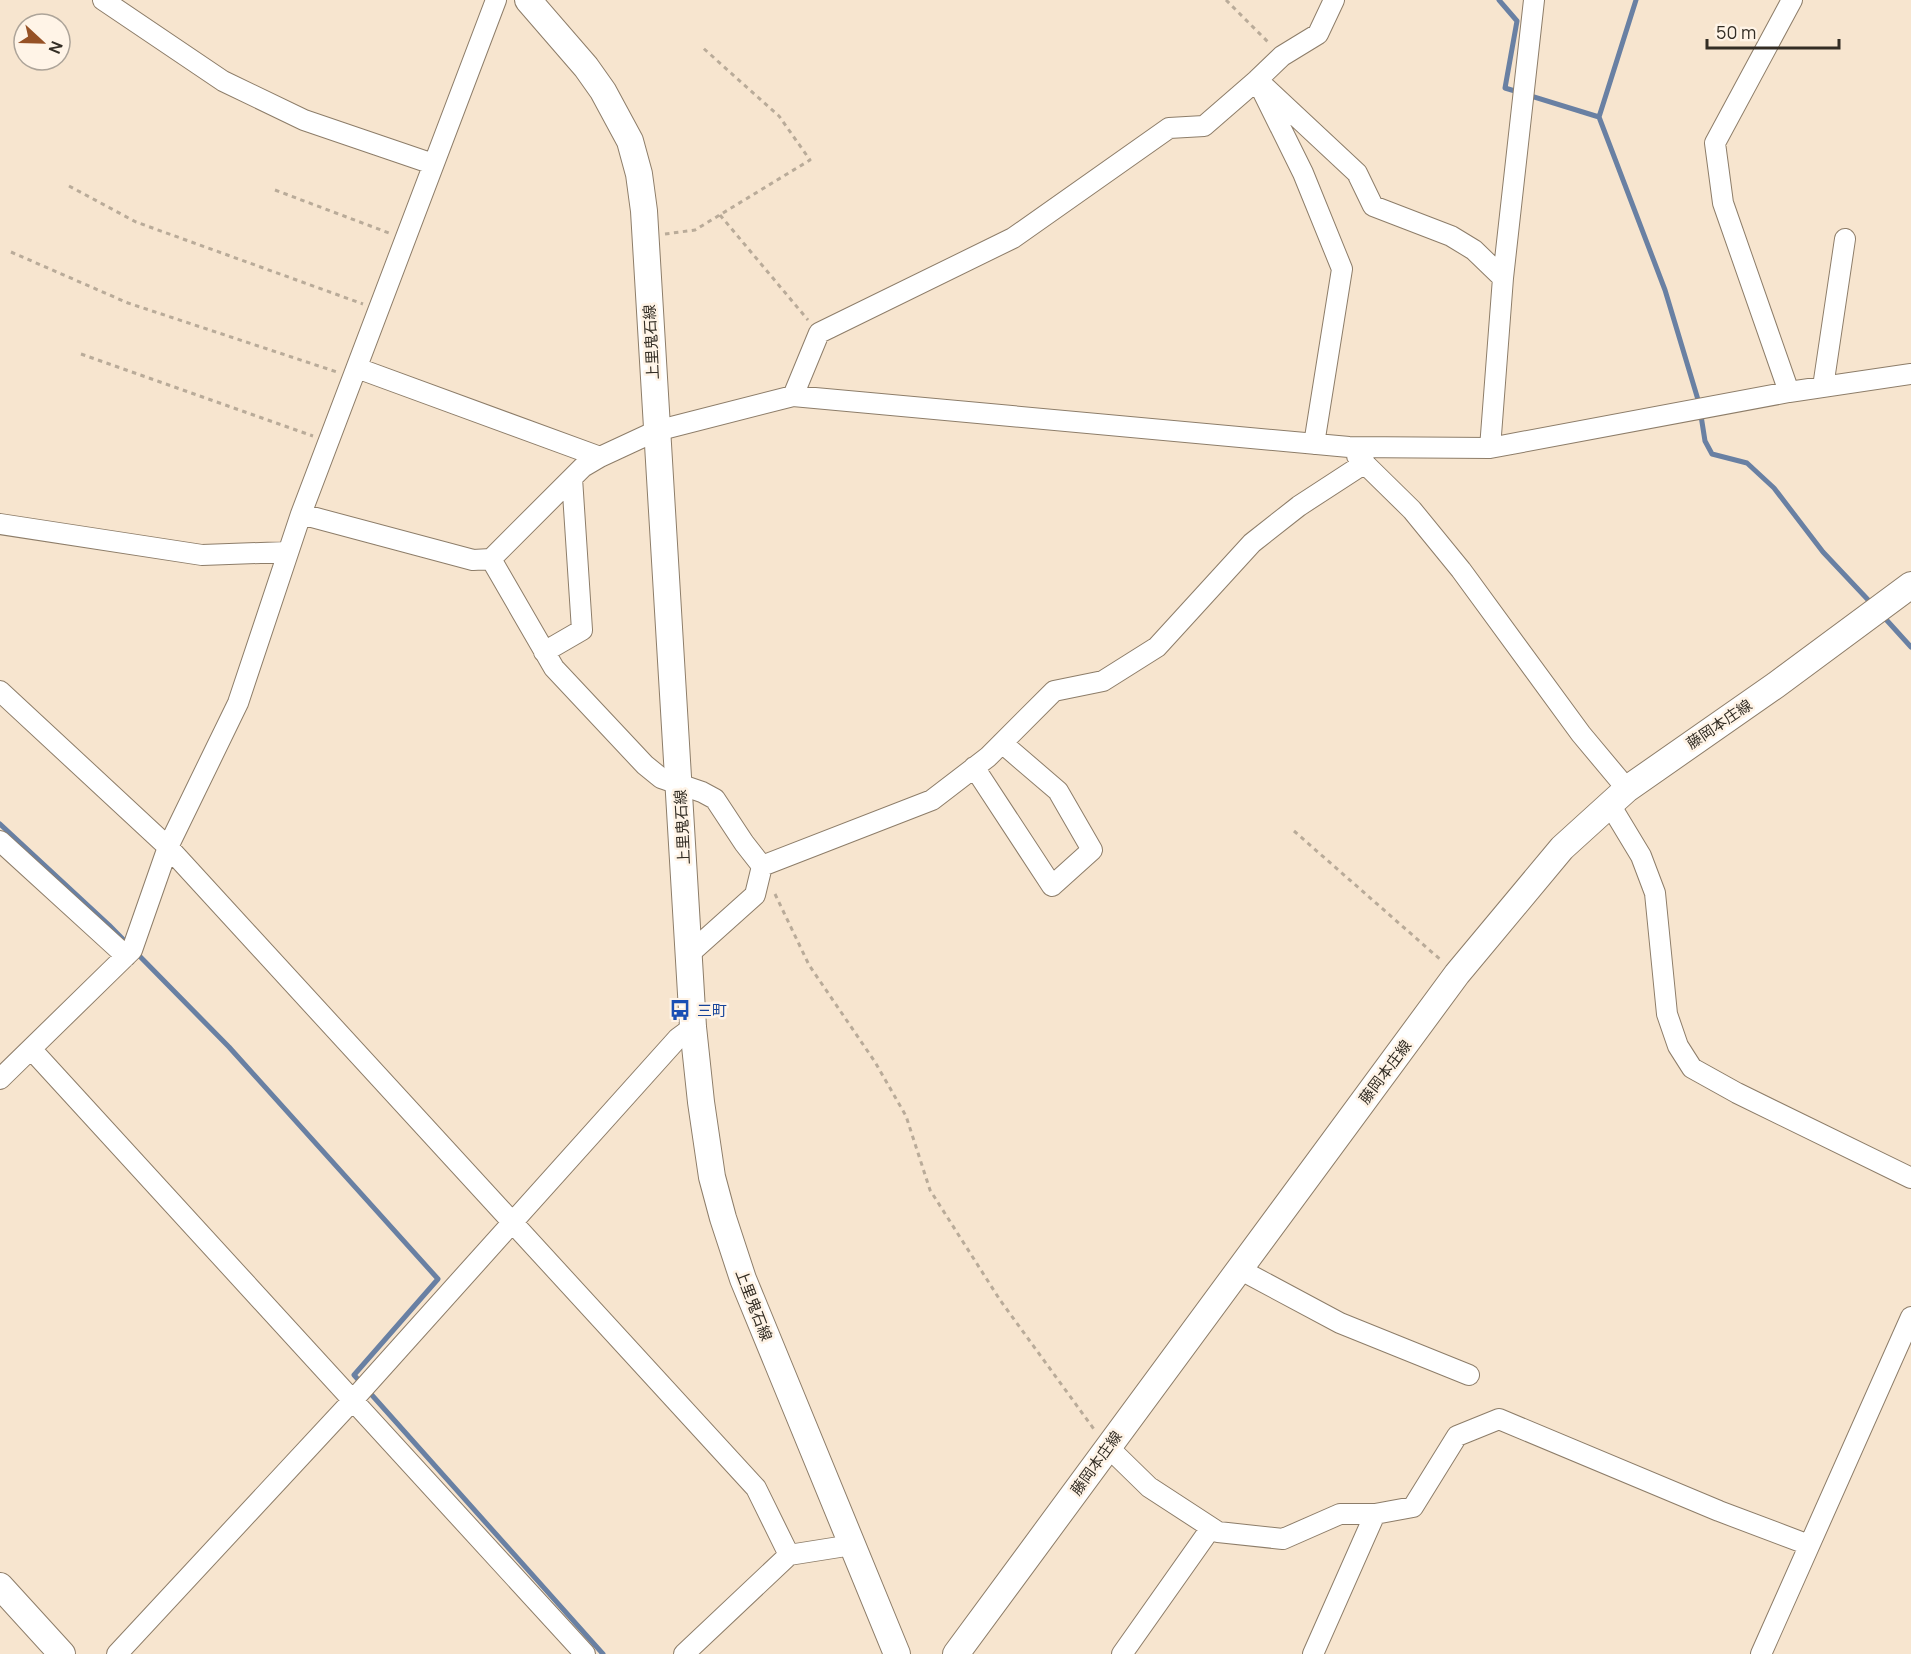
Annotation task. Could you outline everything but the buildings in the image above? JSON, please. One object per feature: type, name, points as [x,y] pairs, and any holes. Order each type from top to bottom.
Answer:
[{"type":"main road","name":"上里鬼石線","points":[[528,0],[586,67],[617,113],[630,141],[639,174],[646,236],[693,1027],[712,1177],[743,1279],[897,1654]]},
{"type":"main road","name":"藤岡本庄線","points":[[956,1654],[1457,974],[1562,848],[1618,796],[1776,685],[1911,585]]},
{"type":"main road","points":[[0,1586],[62,1654]]},
{"type":"street","points":[[103,0],[223,81],[304,120],[433,164]]},
{"type":"street","points":[[0,1079],[132,950],[168,847],[238,702],[301,514],[496,0]]},
{"type":"street","points":[[794,396],[819,333],[1012,238],[1169,129],[1204,126],[1282,56],[1318,34],[1334,0]]},
{"type":"street","points":[[1790,392],[1723,203],[1715,143],[1792,0]]},
{"type":"street","points":[[1490,448],[1503,278],[1529,4]]},
{"type":"street","points":[[1257,80],[1358,173],[1373,206],[1451,236],[1474,250],[1503,278]]},
{"type":"street","points":[[1257,80],[1303,173],[1342,269],[1314,444]]},
{"type":"street","points":[[1823,387],[1845,239]]},
{"type":"street","points":[[355,373],[600,457]]},
{"type":"street","points":[[301,514],[474,560],[491,559],[583,467],[600,457],[656,431],[794,396],[1349,447],[1490,448],[1790,392],[1911,374]]},
{"type":"street","points":[[1349,447],[1412,510],[1461,570],[1581,734],[1618,796],[1655,893],[1667,1014],[1678,1046],[1692,1068],[1737,1093],[1911,1178]]},
{"type":"street","points":[[762,866],[932,800],[1002,743],[1054,691],[1103,681],[1157,647],[1252,543],[1299,506],[1365,464]]},
{"type":"street","points":[[544,652],[582,630],[572,478]]},
{"type":"street","points":[[0,524],[202,555],[288,552]]},
{"type":"street","points":[[491,559],[554,668],[645,765],[661,778],[702,792],[715,799],[762,866]]},
{"type":"street","points":[[0,691],[168,847],[756,1488],[789,1555]]},
{"type":"street","points":[[974,767],[1052,886],[1092,850],[1058,791],[1002,743]]},
{"type":"street","points":[[0,841],[126,956]]},
{"type":"street","points":[[688,956],[755,895],[762,866]]},
{"type":"street","points":[[117,1654],[353,1400],[678,1038],[693,1027]]},
{"type":"street","points":[[32,1050],[585,1654]]},
{"type":"street","points":[[1239,1269],[1340,1323],[1469,1375]]},
{"type":"street","points":[[1761,1654],[1911,1317]]},
{"type":"street","points":[[1108,1448],[1149,1487],[1218,1532],[1283,1539],[1340,1514],[1375,1514],[1413,1508],[1457,1436],[1499,1419],[1719,1511],[1809,1545]]},
{"type":"street","points":[[1313,1654],[1375,1514]]},
{"type":"street","points":[[1122,1654],[1211,1528]]},
{"type":"street","points":[[684,1654],[789,1555],[852,1545]]},
{"type":"path","points":[[1226,0],[1282,56]]},
{"type":"path","points":[[646,236],[695,230],[810,160],[779,116],[702,47]]},
{"type":"path","points":[[69,186],[136,222],[379,309]]},
{"type":"path","points":[[275,190],[405,239]]},
{"type":"path","points":[[720,215],[819,333]]},
{"type":"path","points":[[10,252],[128,303],[355,373]]},
{"type":"path","points":[[81,354],[329,441]]},
{"type":"path","points":[[1294,831],[1457,974]]},
{"type":"path","points":[[762,866],[809,965],[875,1062],[906,1116],[930,1191],[1000,1300],[1108,1448]]},
{"type":"waterway","points":[[1499,0],[1517,21],[1505,88],[1599,117]]},
{"type":"waterway","points":[[1636,0],[1599,117],[1665,290],[1699,403],[1705,441],[1712,454],[1747,463],[1774,488],[1823,552],[1872,604]]},
{"type":"waterway","points":[[1882,615],[1911,647]]},
{"type":"waterway","points":[[0,824],[109,925],[229,1047],[438,1279],[354,1375],[603,1654]]},
{"type":"place","name":"三町","points":[[680,1010]]}]
